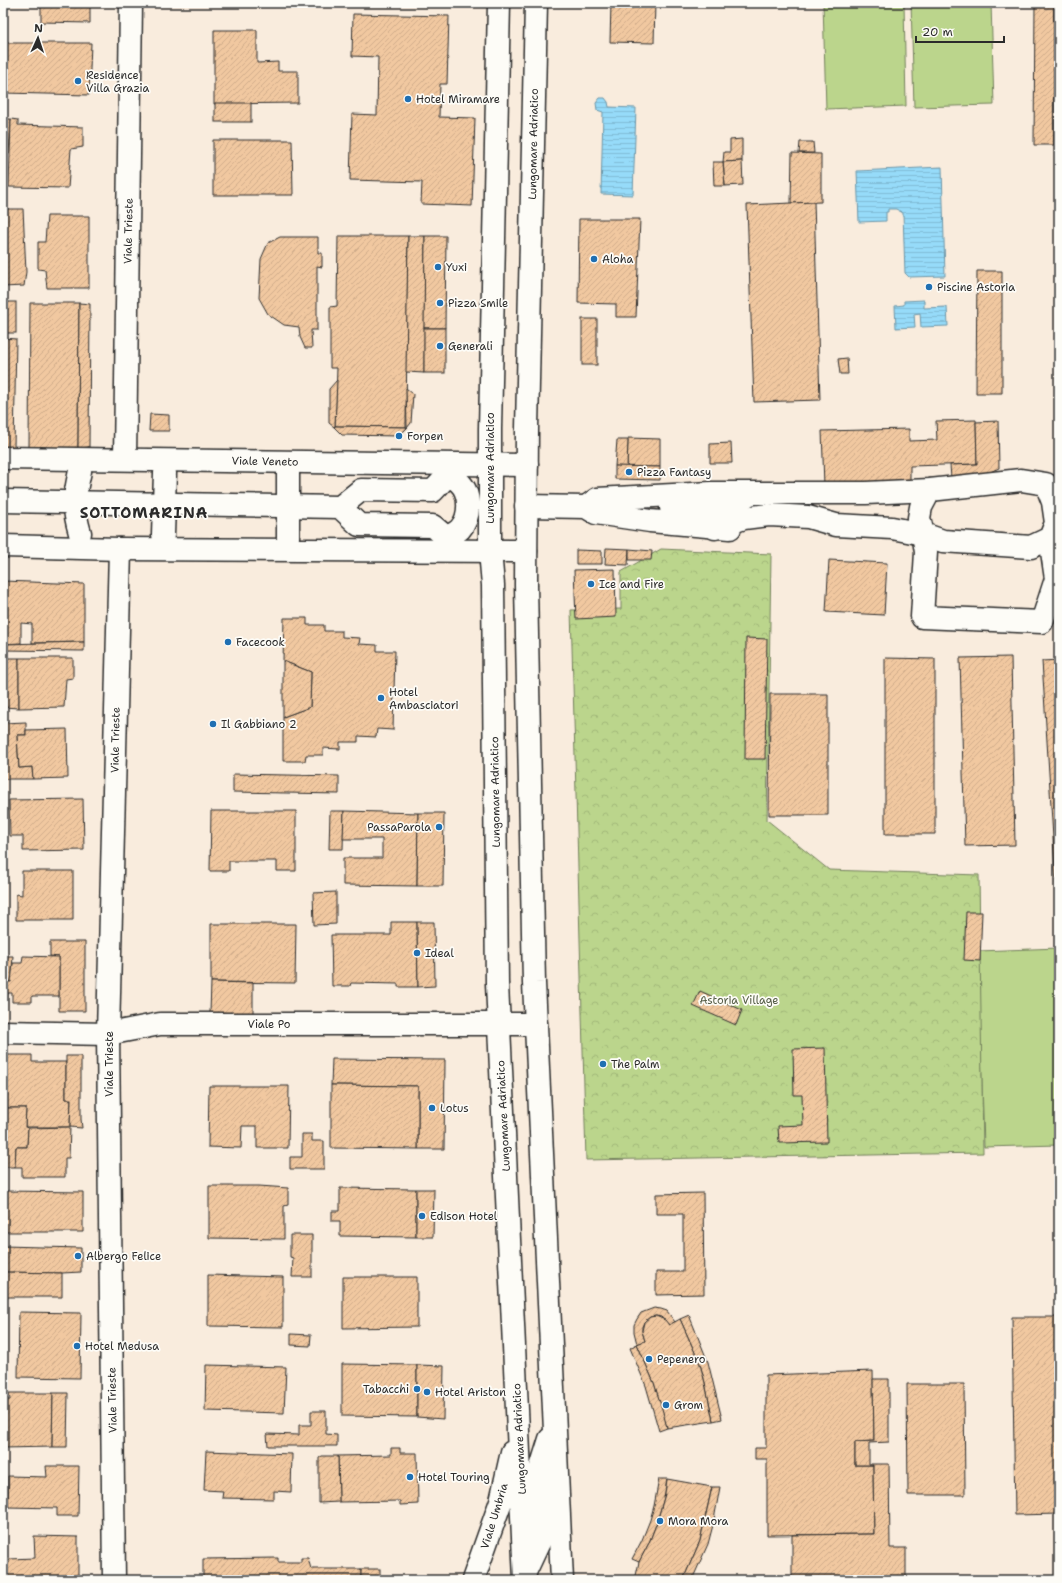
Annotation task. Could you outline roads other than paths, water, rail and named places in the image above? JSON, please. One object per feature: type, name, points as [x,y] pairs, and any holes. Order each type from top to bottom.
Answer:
[{"type":"street","name":"Viale Trieste","points":[[125,459],[131,3]]},
{"type":"street","name":"Lungomare Adriatico","points":[[499,3],[490,464],[490,551],[493,585],[497,984],[524,1578]]},
{"type":"street","name":"Lungomare Adriatico","points":[[536,3],[526,550],[536,1024],[553,1420],[562,1580]]},
{"type":"street","name":"Viale Veneto","points":[[3,458],[527,465]]},
{"type":"street","points":[[80,471],[74,502],[75,514],[80,533]]},
{"type":"street","points":[[163,535],[164,473]]},
{"type":"street","points":[[288,473],[288,537]]},
{"type":"street","points":[[3,501],[340,507],[361,490],[433,491],[448,475],[459,482],[466,493],[468,506],[466,520],[460,529],[447,538],[433,526],[359,525],[340,507]]},
{"type":"street","points":[[586,507],[597,499],[648,497],[668,508],[699,511],[727,508],[751,493],[866,493],[930,490],[1021,480],[1046,484],[1053,502],[1056,523],[1050,538],[1056,579],[1042,622],[922,617],[926,552],[919,518],[920,507],[930,490]]},
{"type":"street","points":[[526,506],[586,507],[596,513],[715,528],[744,518],[769,515],[808,517],[836,525],[892,528],[923,534],[943,541],[1031,547],[1050,538]]},
{"type":"street","points":[[3,546],[120,549],[526,550]]},
{"type":"street","name":"Viale Trieste","points":[[114,1580],[108,1034],[120,549]]},
{"type":"street","name":"Viale Po","points":[[3,1032],[108,1034],[160,1024],[536,1024]]},
{"type":"street","points":[[524,1578],[540,1538],[542,1527],[539,1474],[552,1436],[553,1420]]},
{"type":"street","name":"Viale Umbria","points":[[473,1580],[501,1501],[518,1427]]},
{"type":"water","points":[[600,98],[605,98],[609,107],[636,108],[633,195],[601,194],[603,112],[597,110],[596,103]]},
{"type":"water","points":[[942,167],[945,276],[909,277],[905,273],[903,213],[896,209],[888,209],[888,212],[886,212],[886,221],[859,222],[857,171]]},
{"type":"water","points":[[924,300],[924,308],[947,307],[948,326],[921,327],[920,313],[914,314],[915,327],[896,328],[895,306],[904,305],[904,301]]},
{"type":"place","name":"Residence Villa Grazia","points":[[78,81]]},
{"type":"place","name":"Hotel Miramare","points":[[408,99]]},
{"type":"place","name":"Aloha","points":[[594,259]]},
{"type":"place","name":"Yuxi","points":[[438,267]]},
{"type":"place","name":"Piscine Astoria","points":[[929,287]]},
{"type":"place","name":"Pizza Smile","points":[[440,303]]},
{"type":"place","name":"Generali","points":[[440,346]]},
{"type":"place","name":"Forpen","points":[[399,436]]},
{"type":"place","name":"Pizza Fantasy","points":[[629,472]]},
{"type":"place","name":"Ice and Fire","points":[[591,584]]},
{"type":"place","name":"Facecook","points":[[228,642]]},
{"type":"place","name":"Hotel Ambasciatori","points":[[381,698]]},
{"type":"place","name":"Il Gabbiano 2","points":[[213,724]]},
{"type":"place","name":"PassaParola","points":[[439,827]]},
{"type":"place","name":"Ideal","points":[[417,953]]},
{"type":"place","name":"The Palm","points":[[603,1064]]},
{"type":"place","name":"Lotus","points":[[432,1108]]},
{"type":"place","name":"Edison Hotel","points":[[422,1216]]},
{"type":"place","name":"Albergo Felice","points":[[78,1256]]},
{"type":"place","name":"Hotel Medusa","points":[[77,1346]]},
{"type":"place","name":"Pepenero","points":[[649,1359]]},
{"type":"place","name":"Tabacchi","points":[[417,1389]]},
{"type":"place","name":"Hotel Ariston","points":[[427,1392]]},
{"type":"place","name":"Grom","points":[[666,1405]]},
{"type":"place","name":"Hotel Touring","points":[[410,1477]]},
{"type":"place","name":"Mora Mora","points":[[660,1521]]},
{"type":"district","name":"SOTTOMARINA","points":[[144,513]]},
{"type":"park label","name":"Astoria Village","points":[[739,1000]]}]
